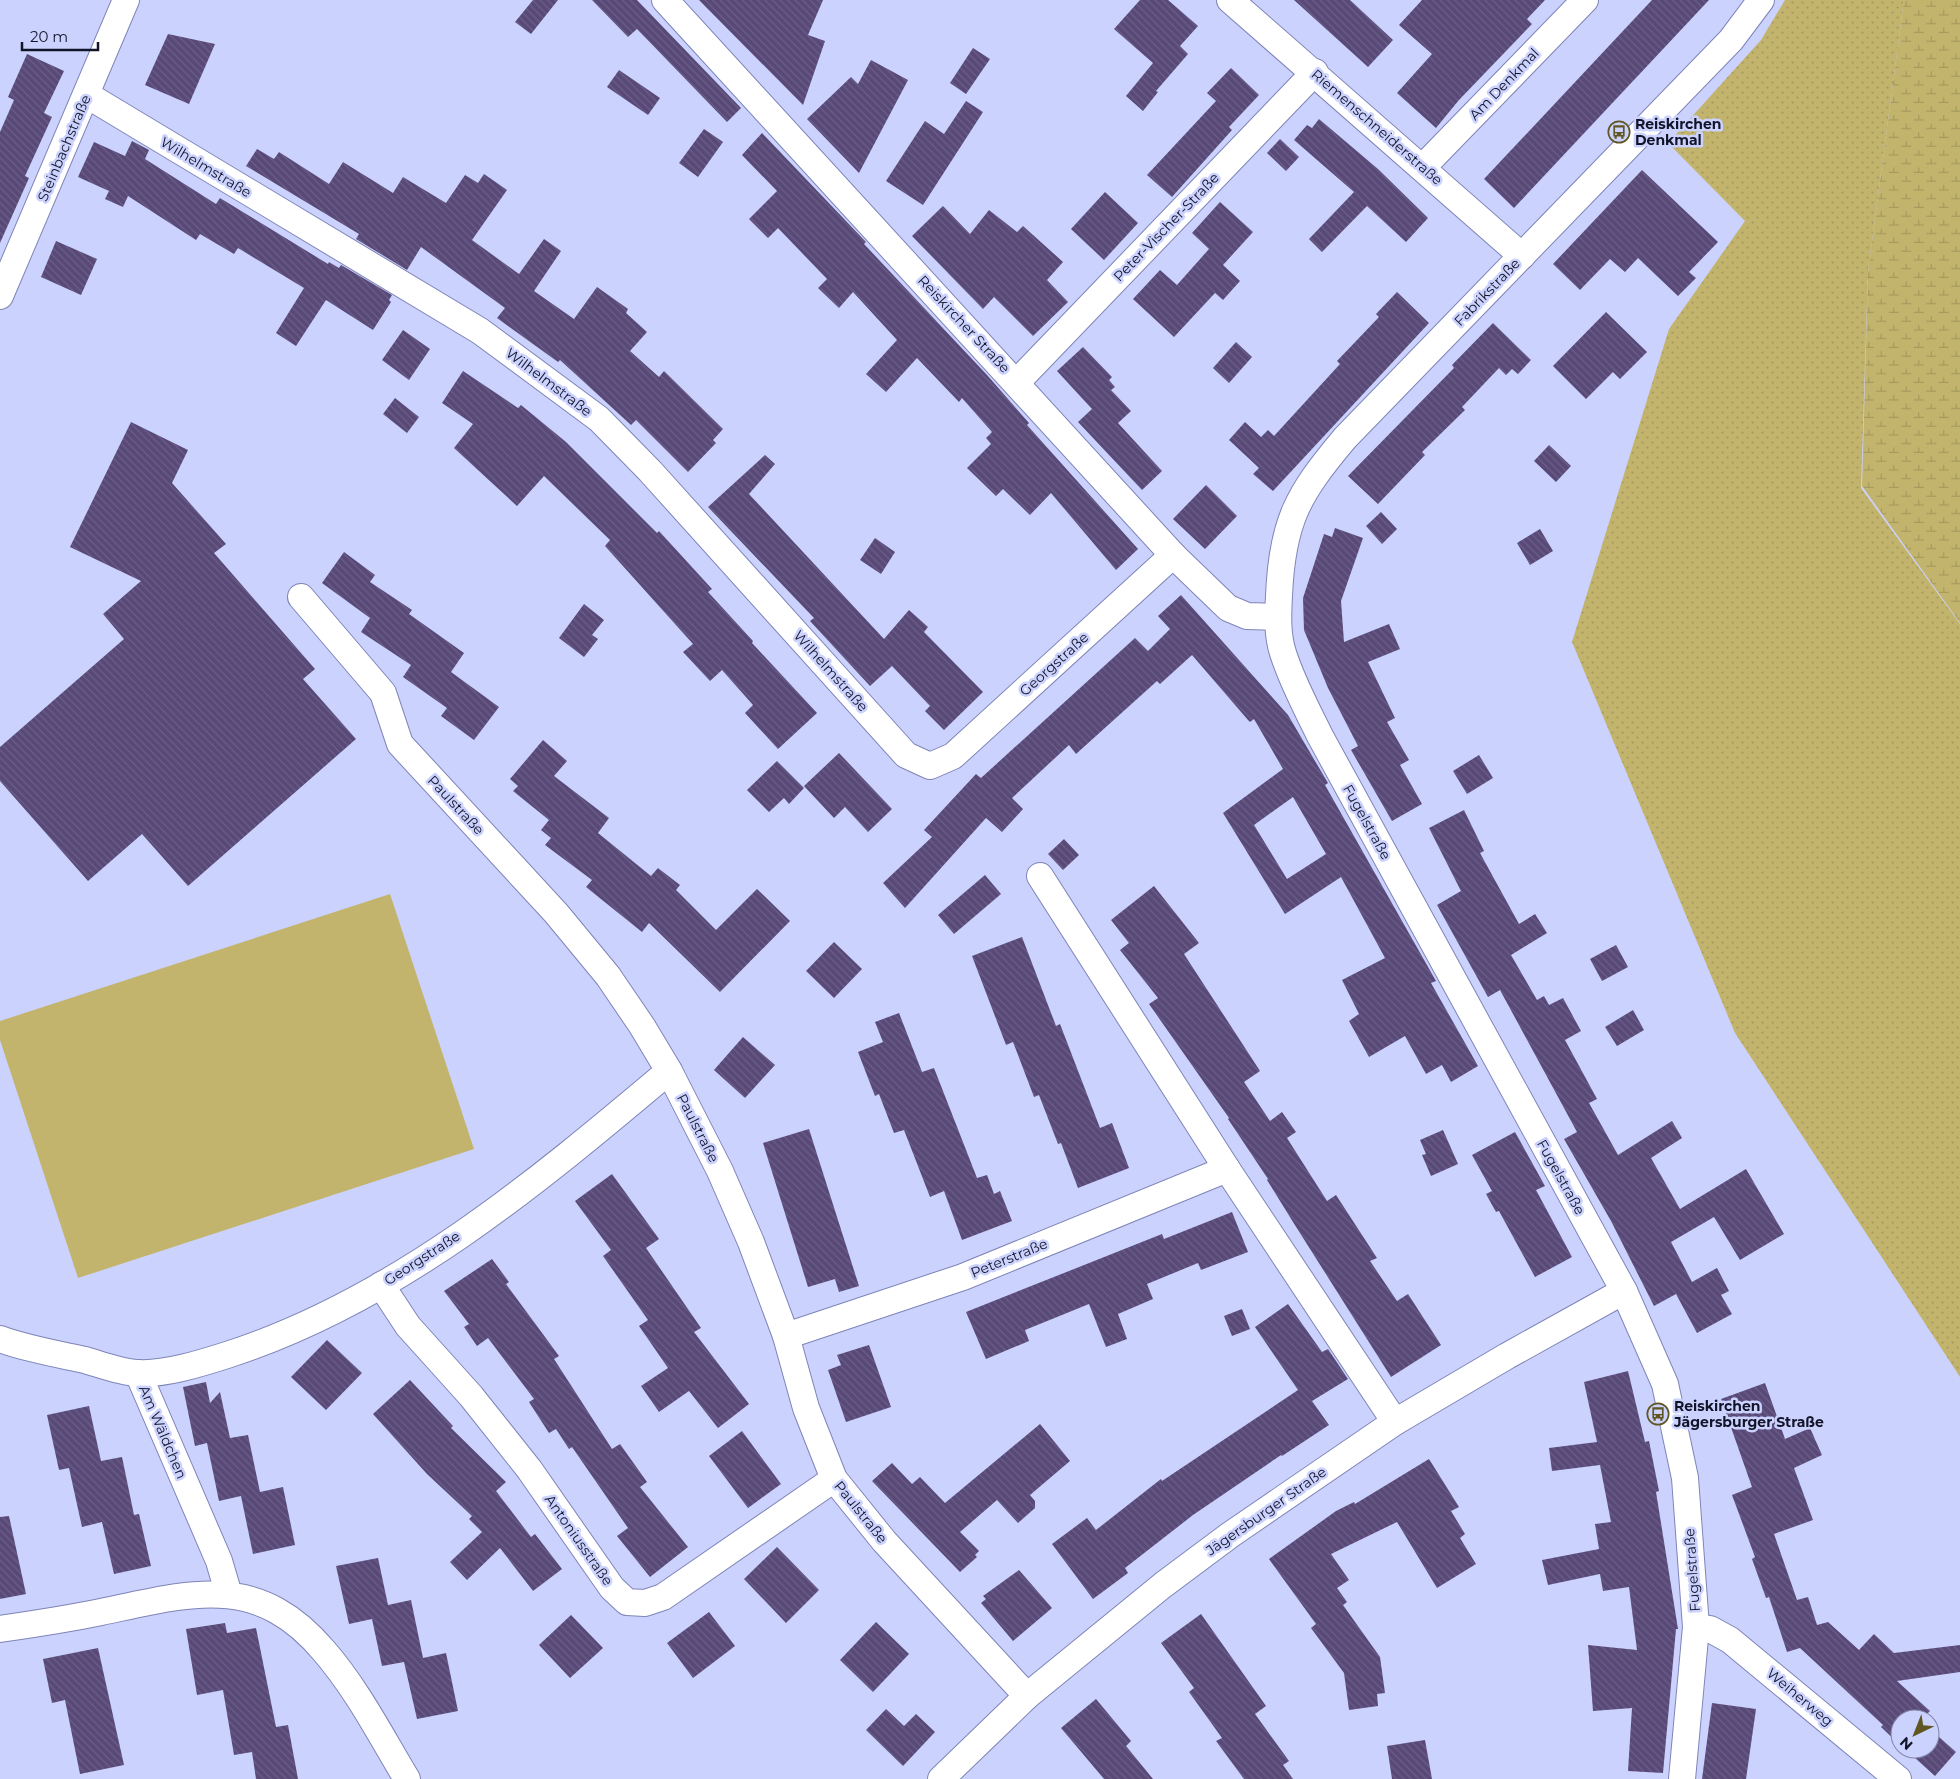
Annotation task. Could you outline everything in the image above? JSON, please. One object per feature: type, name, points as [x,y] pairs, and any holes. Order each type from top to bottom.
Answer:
[{"type":"street","name":"Steinbachstraße","points":[[0,296],[126,0]]},
{"type":"street","name":"Reiskircher Straße","points":[[665,0],[1017,382],[1173,555],[1228,608],[1247,616],[1278,617]]},
{"type":"street","name":"Riemenschneiderstraße","points":[[1230,0],[1315,72],[1522,256]]},
{"type":"street","name":"Am Denkmal","points":[[1423,167],[1584,0]]},
{"type":"street","name":"Fabrikstraße","points":[[1278,617],[1284,548],[1290,521],[1313,476],[1345,438],[1731,40],[1760,0]]},
{"type":"street","name":"Peter-Vischer-Straße","points":[[1017,382],[1315,72]]},
{"type":"street","name":"Wilhelmstraße","points":[[87,95],[480,331],[598,419],[650,471],[906,755],[930,766]]},
{"type":"street","name":"Georgstraße","points":[[930,766],[953,756],[1173,555]]},
{"type":"street","name":"Paulstraße","points":[[301,597],[383,693],[400,744],[579,941],[608,976],[669,1071],[720,1171],[751,1242],[786,1336],[806,1408],[834,1479],[884,1541],[1027,1696]]},
{"type":"street","name":"Fugelstraße","points":[[1278,617],[1282,650],[1294,683],[1320,736],[1624,1291],[1665,1384],[1685,1478],[1696,1627],[1682,1779]]},
{"type":"street","points":[[1040,876],[1227,1169],[1395,1422]]},
{"type":"street","name":"Georgstraße","points":[[138,1373],[204,1362],[257,1345],[326,1316],[381,1285],[476,1223],[561,1161],[669,1071]]},
{"type":"street","name":"Peterstraße","points":[[786,1336],[963,1277],[1227,1169]]},
{"type":"street","name":"Antoniusstraße","points":[[381,1285],[408,1326],[471,1396],[529,1469],[612,1588],[627,1602],[645,1603],[663,1597],[834,1479]]},
{"type":"street","name":"Jägersburger Straße","points":[[941,1779],[1027,1696],[1148,1597],[1223,1540],[1395,1422],[1507,1356],[1624,1291]]},
{"type":"street","name":"Am Wäldchen","points":[[0,1339],[138,1373],[219,1561],[229,1595]]},
{"type":"street","points":[[0,1629],[102,1612],[142,1602],[191,1595],[229,1595],[260,1601],[287,1616],[324,1651],[351,1687],[407,1779]]},
{"type":"street","name":"Weiherweg","points":[[1696,1627],[1710,1629],[1730,1640],[1898,1779]]},
{"type":"green space","points":[[1785,0],[1904,0],[1868,271],[1861,488],[1960,624],[1960,1377],[1735,1033],[1572,642],[1669,329],[1745,221],[1668,143],[1761,40]]},
{"type":"green space","points":[[1904,0],[1960,0],[1960,623],[1862,486],[1868,271]]},
{"type":"green space","points":[[390,894],[474,1149],[78,1278],[0,1040],[0,1021]]},
{"type":"building","points":[[533,0],[558,0],[531,34],[515,22]]},
{"type":"building","points":[[592,0],[637,0],[741,108],[727,122],[637,29],[628,37]]},
{"type":"building","points":[[699,0],[823,0],[808,35],[825,41],[803,105]]},
{"type":"building","points":[[1140,0],[1168,0],[1198,26],[1180,46],[1188,54],[1156,91],[1158,92],[1143,111],[1126,96],[1153,63],[1114,29]]},
{"type":"building","points":[[1294,0],[1350,0],[1393,40],[1368,67]]},
{"type":"building","points":[[1422,0],[1545,0],[1527,19],[1532,24],[1459,100],[1436,128],[1397,93],[1432,54],[1399,25]]},
{"type":"building","points":[[1652,0],[1709,0],[1514,208],[1484,179]]},
{"type":"building","points":[[168,34],[215,44],[189,104],[145,85]]},
{"type":"building","points":[[973,48],[990,59],[966,94],[950,83]]},
{"type":"building","points":[[27,54],[64,71],[44,113],[52,117],[25,176],[29,178],[0,243],[0,132],[14,100],[8,97]]},
{"type":"building","points":[[871,60],[908,80],[859,173],[807,119],[851,77],[858,84]]},
{"type":"building","points":[[1231,68],[1259,95],[1229,127],[1232,130],[1172,197],[1147,175],[1216,101],[1207,93]]},
{"type":"building","points":[[619,70],[660,98],[648,115],[607,87]]},
{"type":"building","points":[[966,101],[983,112],[923,205],[886,181],[925,121],[944,134]]},
{"type":"building","points":[[1319,119],[1378,169],[1428,218],[1406,242],[1367,206],[1322,252],[1309,239],[1354,192],[1294,140],[1307,125],[1312,128]]},
{"type":"building","points":[[704,129],[723,142],[698,177],[679,163]]},
{"type":"building","points":[[762,133],[866,242],[864,244],[987,375],[1029,423],[1027,425],[1138,549],[1116,570],[1051,493],[1030,515],[1003,489],[996,496],[967,468],[991,444],[986,438],[992,432],[962,398],[959,402],[917,358],[886,392],[866,374],[897,340],[853,292],[839,308],[818,288],[827,279],[778,228],[768,238],[749,219],[777,191],[742,155]]},
{"type":"building","points":[[1280,139],[1299,157],[1286,171],[1267,153]]},
{"type":"building","points":[[132,141],[149,150],[145,159],[216,204],[220,198],[328,264],[329,262],[339,268],[341,265],[392,295],[389,300],[391,302],[373,330],[326,300],[296,346],[276,333],[304,288],[238,248],[234,254],[200,234],[196,240],[128,196],[123,207],[105,199],[109,191],[78,177],[94,142],[125,156]]},
{"type":"building","points":[[257,149],[274,159],[279,152],[329,184],[343,162],[393,193],[403,177],[446,203],[465,175],[478,183],[484,174],[507,190],[472,240],[519,274],[544,239],[561,251],[534,291],[574,319],[597,287],[628,309],[626,313],[647,332],[630,351],[659,377],[664,371],[723,429],[713,440],[716,443],[688,472],[636,420],[631,425],[560,360],[558,362],[497,318],[505,308],[421,247],[407,270],[356,239],[359,234],[246,166]]},
{"type":"building","points":[[1642,170],[1718,242],[1689,272],[1696,278],[1678,296],[1638,258],[1625,272],[1610,259],[1580,290],[1553,264]]},
{"type":"building","points":[[1105,192],[1138,223],[1104,260],[1071,229]]},
{"type":"building","points":[[1220,202],[1253,232],[1223,265],[1240,281],[1223,300],[1215,293],[1174,337],[1133,299],[1160,270],[1177,285],[1209,249],[1192,233]]},
{"type":"building","points":[[943,206],[970,234],[989,210],[1017,232],[1023,226],[1063,262],[1047,280],[1068,302],[1033,336],[994,297],[983,309],[912,236]]},
{"type":"building","points":[[56,241],[97,259],[81,295],[41,277]]},
{"type":"building","points":[[1397,292],[1429,323],[1273,491],[1253,474],[1259,468],[1229,440],[1245,422],[1261,437],[1268,430],[1274,436],[1340,364],[1337,361],[1379,317],[1376,314]]},
{"type":"building","points":[[1606,312],[1647,352],[1620,379],[1613,372],[1586,399],[1553,366]]},
{"type":"building","points":[[1493,323],[1531,360],[1518,374],[1512,369],[1506,375],[1499,368],[1462,407],[1465,410],[1422,452],[1425,455],[1378,504],[1348,476],[1454,368],[1452,365]]},
{"type":"building","points":[[403,330],[430,349],[409,380],[382,360]]},
{"type":"building","points":[[1236,342],[1252,357],[1229,383],[1213,368]]},
{"type":"building","points":[[1083,347],[1112,377],[1109,380],[1115,387],[1111,390],[1131,411],[1118,423],[1162,471],[1142,490],[1078,422],[1092,409],[1057,371]]},
{"type":"building","points":[[463,371],[518,408],[521,405],[566,442],[657,533],[659,531],[712,589],[708,592],[753,641],[752,643],[817,713],[778,749],[745,713],[753,705],[722,670],[710,681],[683,652],[693,644],[605,546],[610,540],[544,476],[517,506],[454,448],[473,424],[442,403]]},
{"type":"building","points":[[395,398],[419,417],[407,433],[383,414]]},
{"type":"building","points":[[131,422],[188,450],[172,483],[226,544],[214,553],[315,669],[303,679],[356,739],[188,886],[142,834],[88,881],[0,781],[0,747],[124,639],[103,614],[141,581],[70,547]]},
{"type":"building","points":[[1549,445],[1571,466],[1556,482],[1534,461]]},
{"type":"building","points":[[765,455],[775,464],[749,494],[884,639],[909,610],[928,627],[924,632],[983,692],[944,730],[925,711],[930,706],[892,666],[870,686],[810,621],[814,618],[708,507]]},
{"type":"building","points":[[1206,485],[1237,516],[1205,549],[1173,519]]},
{"type":"building","points":[[1381,512],[1397,529],[1382,544],[1366,526]]},
{"type":"building","points":[[1335,528],[1363,538],[1341,601],[1344,642],[1389,624],[1400,649],[1368,662],[1395,718],[1387,722],[1409,760],[1400,765],[1422,804],[1392,821],[1351,750],[1358,746],[1328,688],[1304,630],[1303,598],[1324,534],[1332,537]]},
{"type":"building","points":[[1540,529],[1553,551],[1530,565],[1517,543]]},
{"type":"building","points":[[875,538],[895,552],[881,574],[860,560]]},
{"type":"building","points":[[344,552],[375,575],[370,582],[412,610],[409,614],[464,653],[451,672],[499,707],[474,740],[441,716],[447,708],[403,677],[411,665],[361,632],[370,618],[322,583]]},
{"type":"building","points":[[1181,595],[1288,715],[1328,783],[1325,785],[1436,981],[1431,983],[1478,1066],[1451,1082],[1442,1065],[1426,1074],[1405,1036],[1369,1057],[1349,1021],[1359,1014],[1342,980],[1385,958],[1341,877],[1285,914],[1223,813],[1283,769],[1254,719],[1250,722],[1248,720],[1192,655],[1160,684],[1157,681],[1076,754],[1069,745],[1012,798],[1023,809],[1002,832],[986,818],[905,908],[883,883],[932,837],[924,830],[976,774],[981,778],[1135,638],[1148,651],[1170,629],[1158,616]],"holes":[[[1293,797],[1326,854],[1287,879],[1254,825]]]},
{"type":"building","points":[[584,604],[604,620],[592,635],[598,639],[584,657],[559,638]]},
{"type":"building","points":[[543,740],[567,761],[554,776],[609,818],[598,833],[651,876],[658,868],[680,885],[676,890],[716,930],[757,889],[790,921],[720,992],[649,923],[642,932],[586,887],[592,880],[545,845],[551,838],[541,830],[549,820],[513,791],[518,786],[510,779]]},
{"type":"building","points":[[839,753],[892,809],[868,832],[845,807],[834,818],[804,786]]},
{"type":"building","points":[[1479,755],[1493,778],[1467,794],[1453,771]]},
{"type":"building","points":[[777,761],[804,788],[789,804],[784,798],[769,812],[747,790]]},
{"type":"building","points":[[1464,810],[1484,851],[1480,853],[1519,924],[1535,914],[1547,933],[1511,955],[1537,1000],[1544,996],[1549,1005],[1563,998],[1581,1031],[1565,1040],[1597,1099],[1589,1103],[1618,1155],[1672,1121],[1682,1138],[1651,1158],[1680,1209],[1746,1169],[1784,1234],[1740,1260],[1714,1217],[1671,1242],[1692,1282],[1717,1268],[1729,1291],[1721,1295],[1732,1314],[1697,1333],[1676,1294],[1654,1306],[1611,1221],[1564,1139],[1577,1132],[1500,990],[1488,997],[1437,905],[1461,891],[1429,828]]},
{"type":"building","points":[[1064,839],[1079,855],[1063,870],[1048,854]]},
{"type":"building","points":[[985,875],[1001,894],[954,934],[938,915]]},
{"type":"building","points":[[1154,886],[1199,943],[1184,954],[1260,1071],[1244,1082],[1270,1121],[1282,1112],[1296,1132],[1287,1138],[1327,1201],[1336,1195],[1377,1258],[1370,1261],[1397,1301],[1408,1294],[1441,1345],[1391,1377],[1229,1118],[1149,1004],[1158,998],[1120,950],[1129,943],[1111,920]]},
{"type":"building","points":[[1022,937],[1056,1026],[1060,1024],[1100,1128],[1112,1123],[1129,1168],[1078,1188],[1061,1143],[1058,1144],[1039,1095],[1034,1097],[1013,1042],[1006,1045],[972,956]]},
{"type":"building","points":[[834,942],[862,969],[834,998],[806,971]]},
{"type":"building","points":[[1616,945],[1628,967],[1602,981],[1590,959]]},
{"type":"building","points":[[1633,1010],[1644,1030],[1617,1046],[1605,1027]]},
{"type":"building","points":[[899,1013],[922,1072],[934,1068],[977,1178],[987,1175],[994,1194],[1000,1191],[1012,1221],[962,1240],[944,1191],[930,1197],[904,1130],[894,1133],[879,1094],[875,1096],[858,1052],[883,1042],[875,1022]]},
{"type":"building","points":[[743,1037],[775,1065],[745,1098],[714,1070]]},
{"type":"building","points":[[809,1129],[859,1286],[839,1292],[835,1279],[808,1287],[763,1143]]},
{"type":"building","points":[[1443,1130],[1458,1164],[1431,1176],[1422,1155],[1426,1154],[1420,1140]]},
{"type":"building","points":[[1515,1132],[1545,1186],[1536,1190],[1572,1257],[1535,1277],[1499,1211],[1496,1212],[1486,1194],[1492,1191],[1472,1155]]},
{"type":"building","points":[[612,1174],[659,1239],[646,1248],[701,1328],[694,1332],[749,1404],[718,1428],[689,1391],[659,1412],[641,1386],[668,1368],[639,1326],[648,1320],[603,1256],[611,1250],[575,1201]]},
{"type":"building","points":[[1232,1212],[1248,1252],[1201,1270],[1198,1263],[1147,1284],[1153,1299],[1118,1314],[1127,1339],[1106,1347],[1089,1304],[1025,1330],[1029,1341],[986,1359],[966,1312],[1162,1234],[1164,1239]]},
{"type":"building","points":[[492,1259],[509,1282],[506,1284],[559,1356],[554,1359],[612,1449],[620,1444],[647,1482],[640,1487],[688,1547],[650,1577],[617,1536],[628,1528],[572,1447],[569,1449],[556,1429],[549,1433],[529,1402],[534,1399],[488,1338],[477,1346],[464,1327],[469,1324],[444,1291]]},
{"type":"building","points":[[1288,1304],[1322,1352],[1328,1349],[1348,1379],[1312,1401],[1329,1425],[1193,1515],[1125,1568],[1128,1573],[1093,1599],[1052,1544],[1087,1518],[1096,1530],[1161,1479],[1162,1481],[1298,1390],[1255,1327]]},
{"type":"building","points":[[1242,1309],[1250,1329],[1232,1336],[1224,1316]]},
{"type":"building","points":[[327,1340],[362,1373],[326,1410],[291,1377]]},
{"type":"building","points":[[869,1345],[891,1407],[846,1422],[828,1370],[841,1365],[837,1355]]},
{"type":"building","points":[[1628,1371],[1645,1442],[1649,1441],[1659,1491],[1656,1492],[1678,1629],[1676,1629],[1663,1773],[1628,1771],[1632,1708],[1593,1711],[1588,1645],[1637,1650],[1629,1587],[1603,1591],[1600,1574],[1548,1585],[1542,1560],[1599,1549],[1595,1524],[1611,1522],[1600,1465],[1552,1471],[1549,1448],[1597,1442],[1584,1382]]},
{"type":"building","points":[[410,1380],[453,1426],[451,1428],[506,1482],[496,1491],[531,1537],[535,1534],[562,1569],[533,1591],[500,1548],[467,1580],[450,1562],[482,1532],[469,1519],[472,1516],[427,1474],[373,1414]]},
{"type":"building","points":[[206,1382],[210,1403],[220,1392],[230,1438],[248,1435],[260,1492],[283,1487],[295,1545],[253,1554],[241,1496],[219,1501],[207,1443],[195,1446],[183,1387]]},
{"type":"building","points":[[1765,1383],[1785,1439],[1810,1428],[1822,1455],[1794,1468],[1813,1520],[1774,1534],[1797,1600],[1808,1597],[1817,1625],[1828,1622],[1859,1650],[1874,1634],[1894,1653],[1960,1645],[1960,1672],[1897,1681],[1928,1709],[1890,1709],[1890,1736],[1881,1727],[1883,1725],[1800,1648],[1787,1652],[1769,1597],[1766,1598],[1752,1559],[1755,1557],[1732,1495],[1752,1487],[1721,1399]]},
{"type":"building","points":[[89,1406],[101,1461],[122,1457],[134,1515],[139,1514],[151,1566],[114,1574],[102,1522],[82,1527],[69,1468],[59,1470],[47,1415]]},
{"type":"building","points":[[1040,1424],[1070,1461],[1030,1495],[1035,1501],[1035,1508],[1018,1523],[997,1500],[960,1532],[979,1551],[975,1555],[977,1557],[960,1572],[872,1481],[892,1463],[912,1484],[920,1477],[945,1503]]},
{"type":"building","points":[[742,1431],[781,1484],[748,1508],[709,1456]]},
{"type":"building","points":[[1429,1459],[1459,1507],[1451,1511],[1465,1534],[1460,1538],[1476,1564],[1437,1588],[1397,1522],[1331,1554],[1349,1580],[1337,1588],[1347,1602],[1343,1605],[1380,1657],[1385,1693],[1377,1694],[1378,1706],[1349,1710],[1344,1673],[1311,1628],[1316,1624],[1269,1559],[1336,1511],[1354,1502],[1355,1504]]},
{"type":"building","points":[[9,1516],[26,1594],[0,1599],[0,1517]]},
{"type":"building","points":[[777,1547],[819,1590],[786,1623],[744,1579]]},
{"type":"building","points":[[378,1558],[388,1605],[411,1600],[423,1658],[446,1653],[458,1711],[417,1719],[404,1662],[382,1666],[372,1619],[349,1624],[336,1566]]},
{"type":"building","points":[[1019,1570],[1052,1608],[1013,1641],[981,1603],[986,1599],[983,1596]]},
{"type":"building","points":[[709,1612],[735,1646],[693,1678],[667,1643]]},
{"type":"building","points":[[1201,1614],[1266,1706],[1255,1714],[1289,1761],[1283,1765],[1293,1779],[1244,1779],[1216,1741],[1222,1738],[1189,1692],[1194,1688],[1161,1643]]},
{"type":"building","points":[[571,1615],[603,1648],[570,1678],[539,1645]]},
{"type":"building","points":[[876,1622],[909,1654],[873,1692],[840,1660]]},
{"type":"building","points":[[225,1623],[227,1633],[256,1628],[276,1727],[288,1725],[298,1779],[256,1779],[252,1752],[234,1755],[223,1690],[197,1695],[186,1629]]},
{"type":"building","points":[[98,1648],[124,1765],[80,1774],[65,1700],[52,1703],[43,1659]]},
{"type":"building","points":[[1096,1699],[1131,1741],[1126,1746],[1153,1779],[1104,1779],[1061,1728]]},
{"type":"building","points":[[1712,1703],[1756,1709],[1746,1779],[1702,1779]]},
{"type":"building","points":[[886,1709],[904,1726],[916,1714],[935,1732],[903,1766],[866,1730]]},
{"type":"building","points":[[1940,1738],[1956,1752],[1935,1776],[1916,1759],[1940,1759]]},
{"type":"building","points":[[1425,1740],[1432,1779],[1392,1779],[1387,1746]]},
{"type":"place","name":"Reiskirchen Denkmal","points":[[1619,132]]},
{"type":"place","name":"Reiskirchen Jägersburger Straße","points":[[1658,1414]]}]
